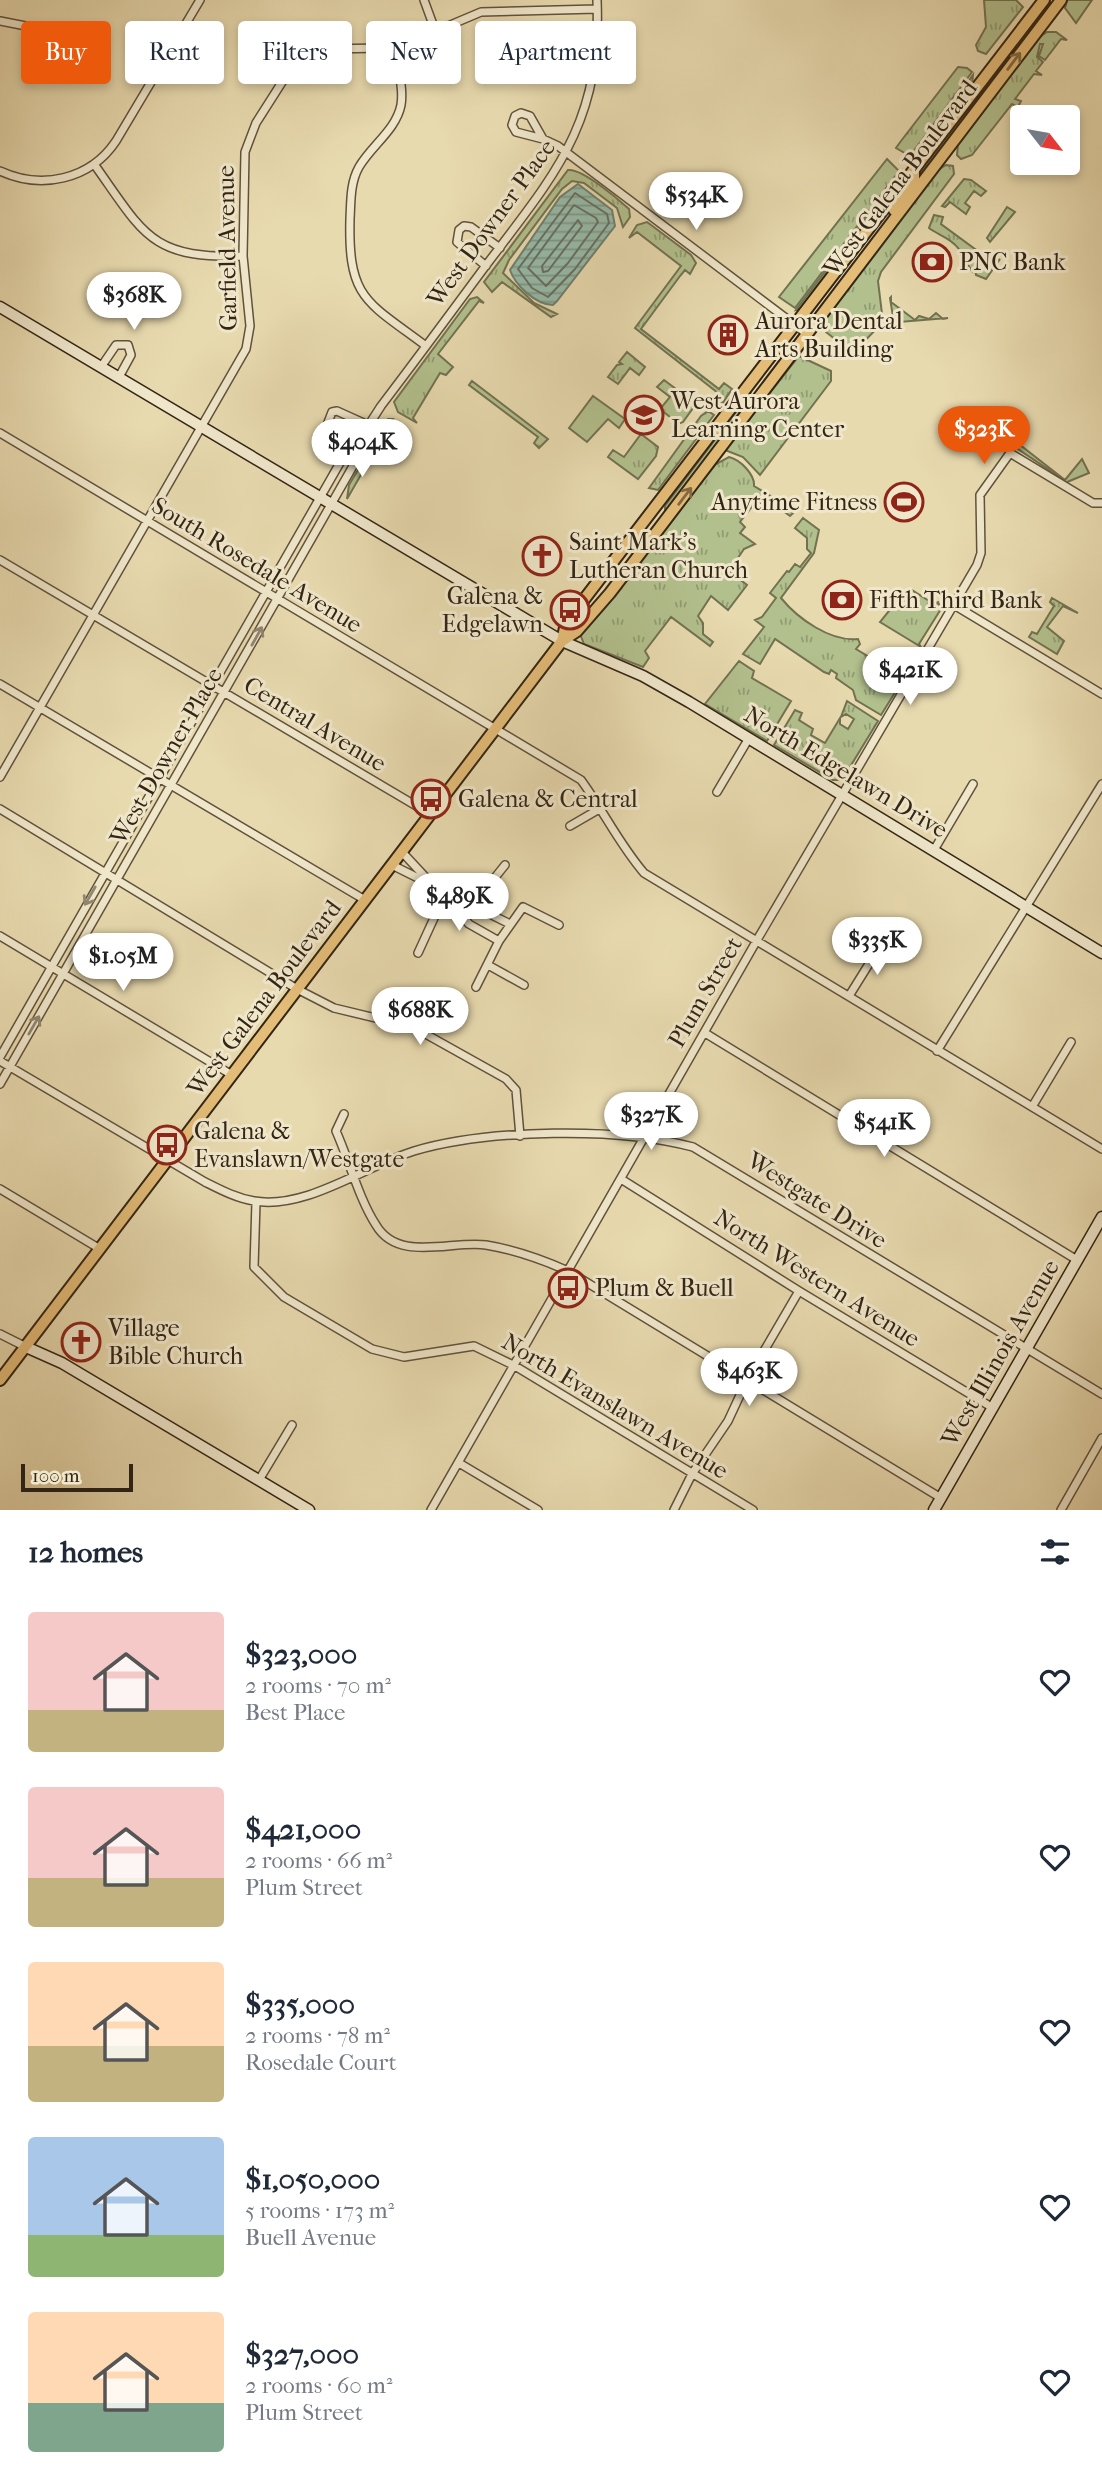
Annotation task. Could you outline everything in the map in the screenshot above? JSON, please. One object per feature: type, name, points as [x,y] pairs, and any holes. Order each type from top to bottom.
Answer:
[{"type":"main road","name":"West Galena Boulevard","points":[[562,641],[566,623],[657,508],[1044,0]]},
{"type":"main road","name":"West Galena Boulevard","points":[[0,1380],[495,728],[562,641],[577,631],[653,538],[1061,0]]},
{"type":"main road","points":[[879,240],[887,219],[914,183],[914,171]]},
{"type":"main road","points":[[653,538],[653,529],[661,516],[657,508]]},
{"type":"street","points":[[0,171],[27,181],[50,181],[75,174],[94,164],[116,141],[200,0]]},
{"type":"street","points":[[424,0],[432,21]]},
{"type":"street","name":"Garfield Avenue","points":[[461,21],[489,11],[597,4]]},
{"type":"street","name":"West Downer Place","points":[[0,1059],[50,966],[345,454],[356,444],[567,154],[587,105],[596,61],[597,4]]},
{"type":"street","points":[[0,21],[21,25]]},
{"type":"street","name":"Garfield Avenue","points":[[0,777],[242,358],[250,326],[243,256],[245,152],[256,123],[285,74],[308,55],[325,49],[366,48]]},
{"type":"street","points":[[399,84],[401,103],[396,120],[355,176],[351,188],[352,270],[361,294],[426,346]]},
{"type":"street","points":[[543,139],[530,116],[521,113],[513,119],[516,132],[543,139],[567,154],[807,334]]},
{"type":"street","points":[[94,164],[143,230],[164,246],[200,257],[243,256]]},
{"type":"street","points":[[486,266],[457,242],[459,230],[464,226],[471,227],[500,248]]},
{"type":"street","name":"North Edgelawn Drive","points":[[0,307],[562,641],[643,676],[749,738],[1102,953]]},
{"type":"street","points":[[101,367],[116,345],[128,345],[131,355],[119,377]]},
{"type":"street","points":[[356,444],[332,430],[327,425],[327,418],[337,411],[368,425]]},
{"type":"street","name":"South Rosedale Avenue","points":[[0,433],[581,780],[601,808],[620,845],[644,873],[1102,1149]]},
{"type":"street","name":"West Downer Place","points":[[0,1084],[357,459],[356,444]]},
{"type":"street","name":"Plum Street","points":[[431,1510],[643,1137],[954,605],[981,553],[980,495],[1010,453],[1093,503],[1102,503]]},
{"type":"street","name":"Central Avenue","points":[[0,559],[430,814]]},
{"type":"street","points":[[954,605],[1102,694]]},
{"type":"street","points":[[0,684],[365,900]]},
{"type":"street","points":[[717,792],[749,738]]},
{"type":"street","points":[[937,1051],[1102,784]]},
{"type":"street","points":[[934,850],[974,785]]},
{"type":"street","points":[[570,826],[601,808]]},
{"type":"street","points":[[0,809],[297,989],[334,1008],[413,1027],[506,1079],[516,1090],[520,1136]]},
{"type":"street","points":[[402,852],[445,894],[469,924],[499,941]]},
{"type":"street","points":[[392,865],[445,894],[510,924]]},
{"type":"street","points":[[473,905],[505,865]]},
{"type":"street","points":[[418,953],[445,894]]},
{"type":"street","points":[[475,987],[499,941],[523,906],[559,925]]},
{"type":"street","points":[[0,936],[232,1075]]},
{"type":"street","points":[[849,996],[882,943]]},
{"type":"street","points":[[488,965],[524,985]]},
{"type":"street","points":[[705,1033],[1077,1260]]},
{"type":"street","points":[[1032,1107],[1071,1042]]},
{"type":"street","name":"Westgate Drive","points":[[0,1059],[167,1160],[234,1196],[256,1202],[289,1201],[415,1151],[520,1136],[591,1133],[643,1137],[676,1143],[706,1153],[1102,1394]]},
{"type":"street","points":[[344,1114],[336,1131],[376,1227],[396,1244],[437,1247],[483,1245],[532,1255],[568,1271],[941,1498]]},
{"type":"street","name":"North Western Avenue","points":[[621,1179],[993,1408]]},
{"type":"street","points":[[0,1189],[100,1249]]},
{"type":"street","name":"North Evanslawn Avenue","points":[[256,1202],[254,1267],[284,1297],[372,1349],[404,1357],[474,1346],[514,1366],[752,1510]]},
{"type":"street","name":"West Illinois Avenue","points":[[934,1510],[1102,1217]]},
{"type":"street","points":[[674,1510],[692,1474],[727,1421],[747,1380],[799,1291]]},
{"type":"street","points":[[0,1334],[62,1363],[309,1510]]},
{"type":"street","points":[[259,1480],[292,1425]]},
{"type":"street","points":[[1061,1510],[1102,1438]]},
{"type":"street","points":[[458,1463],[538,1510]]},
{"type":"green space","points":[[984,0],[1016,0],[1023,7],[986,54],[978,51],[976,45],[986,27]]},
{"type":"green space","points":[[1067,0],[1092,0],[1076,23],[1065,8]]},
{"type":"green space","points":[[1047,32],[1056,32],[1067,40],[1061,39],[1045,60],[1039,56],[1043,44],[1040,44],[1037,57],[1043,62],[1036,71],[1042,75],[1034,74],[1015,99],[1021,101],[1019,105],[1010,105],[972,155],[961,159],[957,155],[958,144],[1038,38]]},
{"type":"green space","points":[[958,67],[972,72],[910,156],[896,148],[901,141]]},
{"type":"green space","points":[[997,68],[999,69],[972,110],[918,177],[919,172]]},
{"type":"green space","points":[[973,75],[972,86],[921,152],[913,156]]},
{"type":"green space","points":[[887,159],[899,171],[795,308],[779,297]]},
{"type":"green space","points":[[946,165],[953,166],[954,174],[881,272],[878,281],[883,322],[856,350],[850,351],[826,332],[825,319],[938,170]]},
{"type":"green space","points":[[568,170],[582,174],[609,192],[629,209],[630,217],[623,227],[617,208],[584,183],[572,181],[562,189],[509,260],[503,273],[534,303],[557,314],[551,317],[502,282],[492,292],[484,282]]},
{"type":"green space","points":[[901,172],[900,179],[801,309],[796,310]]},
{"type":"green space","points":[[964,179],[971,180],[986,191],[981,196],[974,191],[965,203],[970,207],[966,214],[950,202],[945,207],[942,206]]},
{"type":"green space","points":[[1007,207],[1015,212],[990,242],[987,238]]},
{"type":"green space","points":[[934,215],[943,217],[941,224],[994,263],[1000,259],[986,279],[976,275],[975,270],[973,272],[955,245],[929,228]]},
{"type":"green space","points":[[647,222],[691,255],[696,263],[690,274],[685,270],[680,276],[641,329],[719,389],[724,383],[732,389],[722,404],[715,399],[718,393],[635,328],[681,266],[637,232],[629,238],[637,225]]},
{"type":"green space","points":[[477,297],[484,303],[479,301],[438,354],[453,367],[446,375],[440,373],[413,418],[417,423],[398,412],[394,402],[470,299]]},
{"type":"green space","points":[[890,298],[891,302],[915,320],[919,316],[929,319],[936,313],[942,318],[899,322],[893,317]]},
{"type":"green space","points":[[627,352],[645,367],[639,375],[630,368],[618,384],[608,377],[617,365],[622,364],[619,362]]},
{"type":"green space","points":[[799,356],[831,371],[831,381],[760,475],[743,457],[725,450]]},
{"type":"green space","points":[[664,380],[696,404],[683,422],[673,426],[675,421],[660,409],[670,397],[657,387]]},
{"type":"green space","points":[[472,381],[548,439],[539,448],[534,443],[538,437],[469,385]]},
{"type":"green space","points":[[751,392],[729,431],[665,515],[665,506]]},
{"type":"green space","points":[[593,396],[625,419],[619,428],[608,419],[587,442],[569,428]]},
{"type":"green space","points":[[708,411],[714,415],[658,490],[649,488],[701,416]]},
{"type":"green space","points":[[388,419],[393,419],[347,499],[349,485]]},
{"type":"green space","points":[[641,434],[658,447],[656,456],[638,479],[608,457],[613,450],[624,457]]},
{"type":"green space","points":[[1015,441],[1065,480],[1082,459],[1089,473],[1067,482],[1012,445]]},
{"type":"green space","points":[[729,457],[746,468],[754,486],[789,507],[793,513],[790,516],[767,499],[762,504],[757,500],[740,522],[745,527],[740,533],[755,544],[744,549],[729,571],[747,585],[728,610],[711,596],[698,616],[703,623],[703,634],[713,642],[710,646],[671,617],[645,651],[649,658],[643,667],[584,644],[580,634],[716,464]]},
{"type":"green space","points":[[803,518],[819,530],[814,553],[781,598],[796,614],[816,628],[837,637],[858,639],[860,644],[856,649],[904,678],[881,715],[856,700],[853,690],[836,678],[837,674],[831,670],[829,674],[824,672],[775,639],[760,664],[743,654],[764,627],[755,620],[762,617],[776,598],[770,593],[787,571],[795,564],[800,567],[811,553],[807,549],[807,538],[795,528]]},
{"type":"green space","points":[[912,590],[934,604],[938,602],[941,609],[919,644],[921,647],[880,622],[901,596]]},
{"type":"green space","points":[[1052,598],[1078,613],[1063,606],[1047,627],[1064,641],[1057,654],[1029,637],[1032,632],[1037,634],[1054,606],[1050,602]]},
{"type":"green space","points":[[739,661],[754,671],[752,678],[791,701],[767,741],[705,704]]},
{"type":"green space","points":[[847,701],[878,721],[842,780],[833,780],[774,745],[795,710],[802,713],[799,720],[813,729],[811,735],[825,743],[840,718],[840,724],[848,729],[854,719],[846,714],[841,717]]},
{"type":"water","points":[[578,184],[612,210],[615,226],[557,301],[553,305],[546,304],[527,293],[516,282],[510,270],[560,197]]},
{"type":"place","name":"PNC Bank","points":[[932,262]]},
{"type":"place","name":"Aurora Dental Arts Building","points":[[728,335]]},
{"type":"place","name":"West Aurora Learning Center","points":[[644,415]]},
{"type":"place","name":"Anytime Fitness","points":[[904,502]]},
{"type":"place","name":"Saint Mark's Lutheran Church","points":[[542,556]]},
{"type":"place","name":"Fifth Third Bank","points":[[842,600]]},
{"type":"place","name":"Galena & Edgelawn","points":[[570,610]]},
{"type":"place","name":"Galena & Central","points":[[431,799]]},
{"type":"place","name":"Galena & Evanslawn/Westgate","points":[[167,1145]]},
{"type":"place","name":"Plum & Buell","points":[[568,1288]]},
{"type":"place","name":"Village Bible Church","points":[[81,1342]]}]
